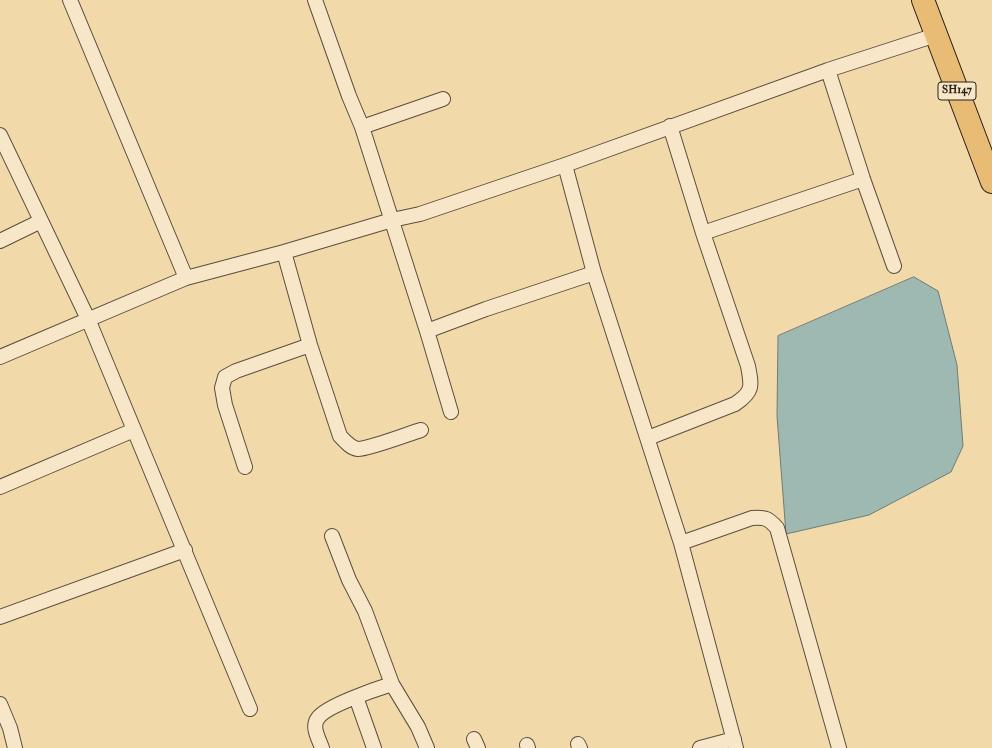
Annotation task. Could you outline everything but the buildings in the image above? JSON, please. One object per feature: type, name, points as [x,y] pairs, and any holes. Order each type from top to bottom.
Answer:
[{"type":"main road","name":"SH147","points":[[923,0],[992,182]]},
{"type":"street","points":[[70,0],[186,278]]},
{"type":"street","points":[[315,0],[349,96],[362,127],[427,331],[451,412]]},
{"type":"street","points":[[0,357],[186,278],[284,252],[392,220],[420,214],[565,165],[828,70],[936,35]]},
{"type":"street","points":[[828,70],[863,179],[894,266]]},
{"type":"street","points":[[362,127],[443,99]]},
{"type":"street","points":[[648,438],[735,404],[747,396],[751,382],[748,366],[703,233],[670,126]]},
{"type":"street","points":[[0,135],[88,319],[250,708]]},
{"type":"street","points":[[565,165],[594,273],[681,543],[735,744],[700,748]]},
{"type":"street","points":[[703,233],[863,179]]},
{"type":"street","points":[[0,241],[41,220]]},
{"type":"street","points":[[284,252],[310,345],[340,436],[347,444],[357,449],[372,446],[421,430]]},
{"type":"street","points":[[427,331],[486,309],[594,273]]},
{"type":"street","points":[[245,466],[225,405],[222,388],[225,377],[236,371],[310,345]]},
{"type":"street","points":[[0,487],[134,430]]},
{"type":"street","points":[[681,543],[752,518],[763,517],[770,520],[777,528],[839,748]]},
{"type":"street","points":[[332,536],[349,580],[366,612],[392,684],[418,727],[427,748]]},
{"type":"street","points":[[0,617],[185,550]]},
{"type":"street","points":[[322,748],[315,730],[317,719],[325,711],[356,697],[392,684]]},
{"type":"street","points":[[356,697],[374,748]]},
{"type":"street","points":[[0,704],[10,728],[15,748]]},
{"type":"water","points":[[914,277],[938,291],[957,365],[963,446],[951,472],[869,515],[786,534],[777,416],[778,336]]}]
